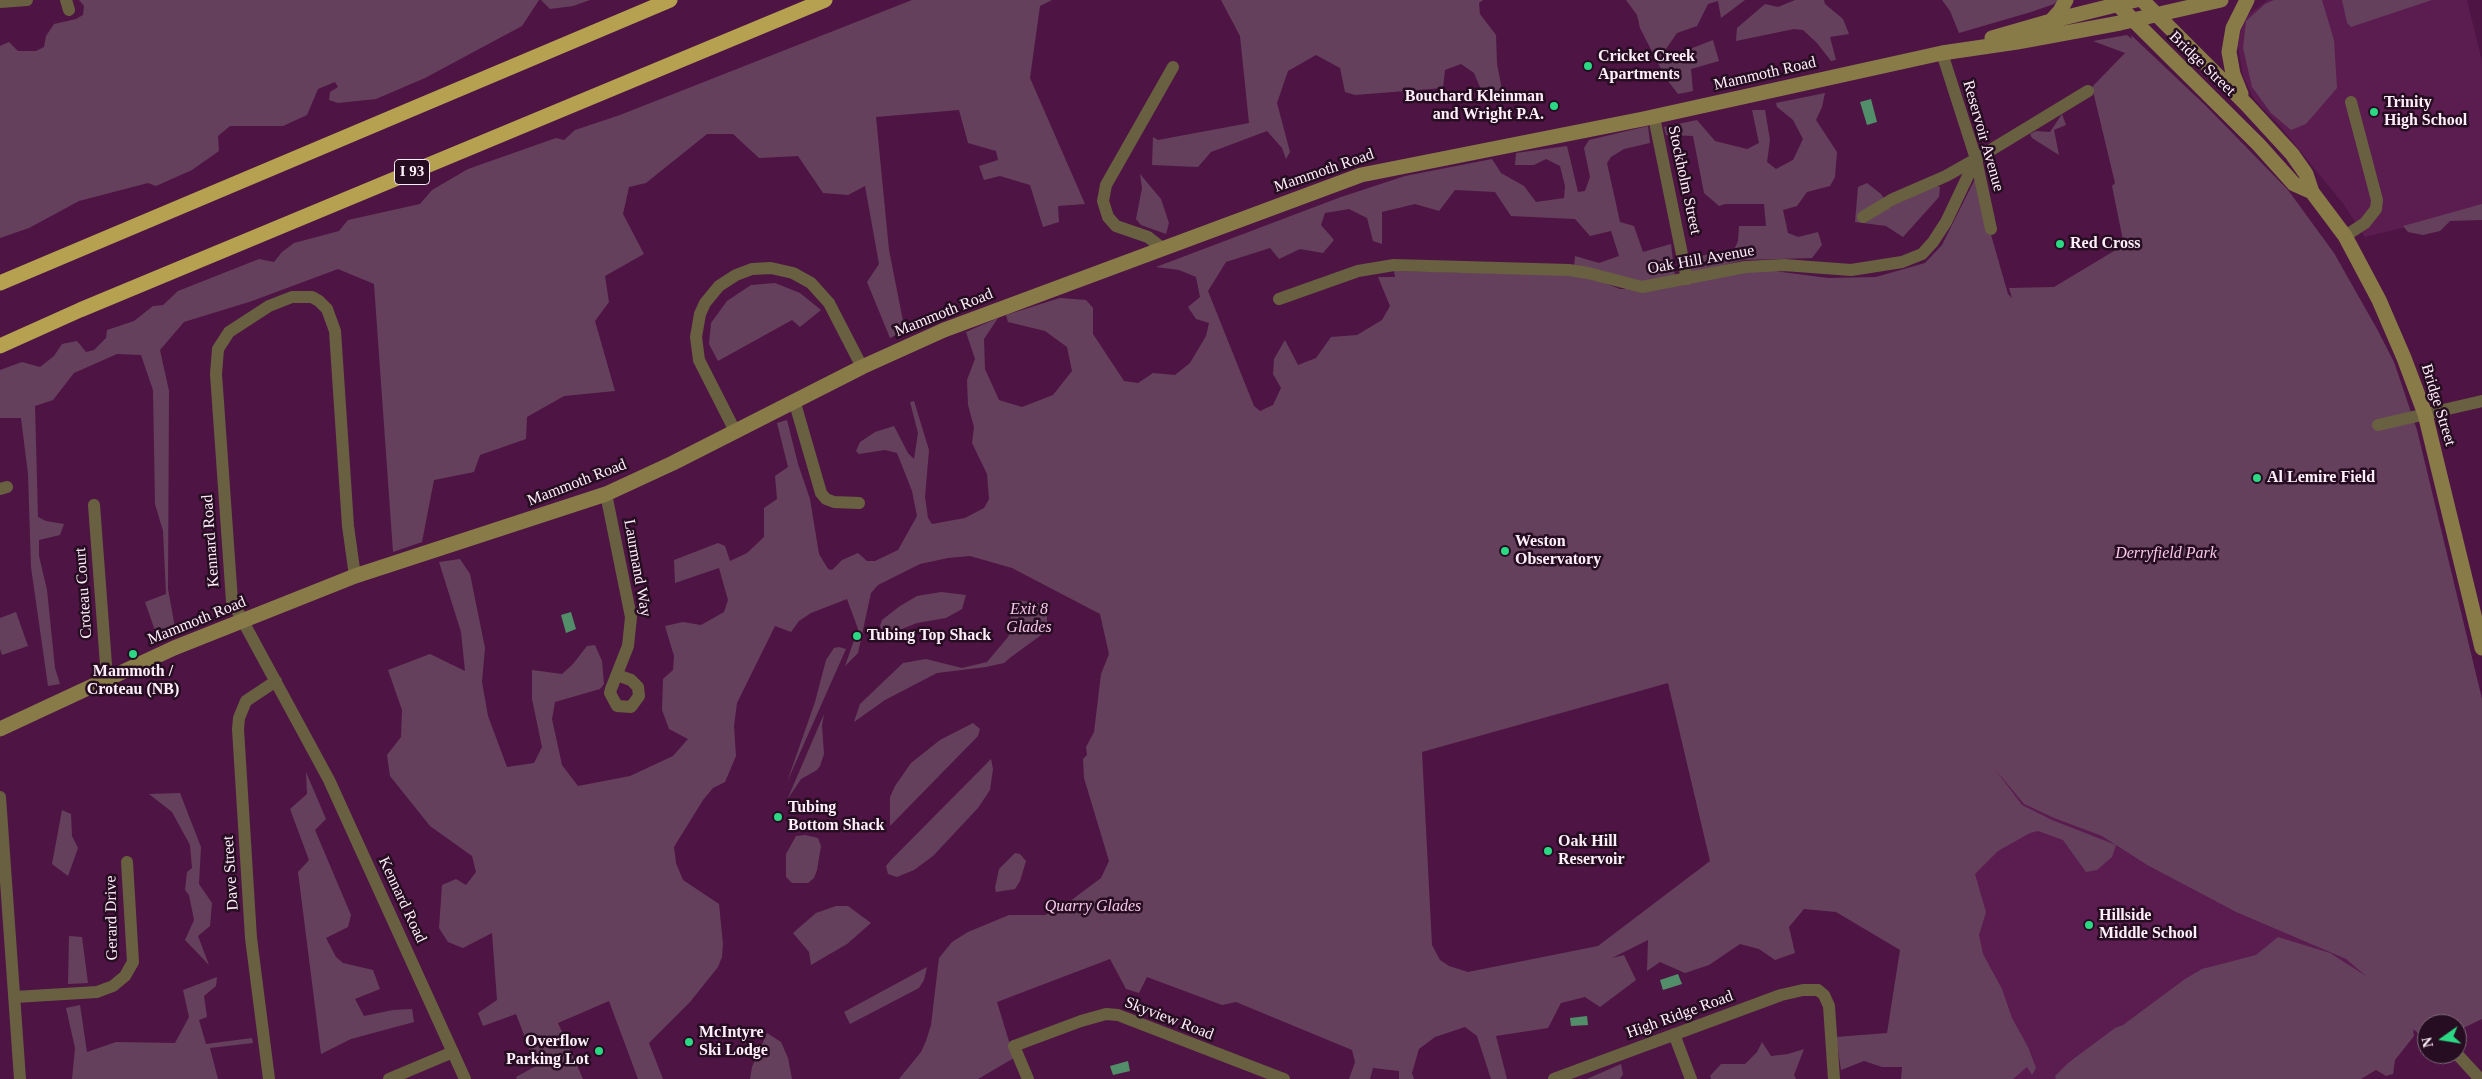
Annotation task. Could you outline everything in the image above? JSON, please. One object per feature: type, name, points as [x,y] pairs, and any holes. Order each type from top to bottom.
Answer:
[{"type":"highway","points":[[0,283],[670,0]]},
{"type":"highway","name":"I 93","points":[[0,346],[80,310],[826,0]]},
{"type":"main road","points":[[2051,21],[2060,11],[2066,0]]},
{"type":"main road","name":"Mammoth Road","points":[[0,728],[107,678],[355,576],[606,494],[673,463],[862,367],[989,312],[1371,172],[1654,117],[1942,53],[2115,2],[2136,0]]},
{"type":"main road","points":[[2133,20],[2141,0]]},
{"type":"main road","name":"Bridge Street","points":[[2141,0],[2247,104],[2292,154],[2306,174],[2312,192],[2345,236],[2391,325],[2425,414],[2482,648]]},
{"type":"main road","name":"Mammoth Road","points":[[1942,53],[2017,42],[2133,20],[2222,0]]},
{"type":"main road","points":[[2247,0],[2233,28],[2229,52],[2233,74],[2247,104]]},
{"type":"main road","name":"Bridge Street","points":[[2115,2],[2258,144],[2294,184],[2312,192]]},
{"type":"street","points":[[0,2],[27,0]]},
{"type":"street","name":"Reservoir Avenue","points":[[1942,53],[1976,159],[1991,228]]},
{"type":"street","points":[[1162,248],[1148,236],[1116,226],[1108,218],[1102,202],[1106,185],[1174,67]]},
{"type":"street","points":[[1863,217],[1893,199],[1946,176],[2088,91]]},
{"type":"street","points":[[2345,236],[2365,223],[2376,209],[2377,200],[2351,102]]},
{"type":"street","name":"Stockholm Street","points":[[1654,117],[1688,279]]},
{"type":"street","name":"Oak Hill Avenue","points":[[1279,299],[1358,271],[1394,265],[1569,270],[1642,287],[1745,267],[1784,265],[1851,270],[1881,266],[1915,258],[1922,254],[1933,242],[1946,222],[1976,159]]},
{"type":"street","points":[[735,431],[699,360],[696,337],[700,314],[705,303],[719,286],[736,274],[752,269],[771,268],[793,273],[811,283],[829,303],[862,367]]},
{"type":"street","name":"Kennard Road","points":[[355,576],[348,526],[335,331],[327,309],[319,301],[312,297],[292,297],[269,306],[229,332],[218,349],[216,361],[232,601],[329,780],[466,1079]]},
{"type":"street","points":[[794,400],[821,493],[826,499],[834,502],[859,503]]},
{"type":"street","points":[[2378,425],[2482,400]]},
{"type":"street","name":"Laurmand Way","points":[[606,494],[631,617],[628,646],[617,675]]},
{"type":"street","name":"Croteau Court","points":[[94,505],[107,678]]},
{"type":"street","name":"Dave Street","points":[[269,1079],[251,938],[238,729],[239,718],[246,701],[276,681]]},
{"type":"street","points":[[0,797],[2,848],[20,1079]]},
{"type":"street","name":"Gerard Drive","points":[[15,997],[97,992],[113,986],[125,976],[133,962],[127,862]]},
{"type":"street","name":"High Ridge Road","points":[[1554,1079],[1781,995],[1803,990],[1818,990],[1824,995],[1829,1006],[1834,1079]]},
{"type":"street","name":"Skyview Road","points":[[1028,1079],[1014,1046],[1081,1021],[1112,1014],[1280,1079]]},
{"type":"street","points":[[1674,1034],[1691,1079]]},
{"type":"street","points":[[389,1079],[453,1052]]},
{"type":"street","points":[[2466,1064],[2480,1079]]},
{"type":"shaded area","name":"Trinity High School","points":[[2268,0],[2467,0],[2482,61],[2482,209],[2365,237],[2344,205],[2279,125],[2254,99],[2243,76],[2238,46],[2241,28],[2246,16]]},
{"type":"shaded area","points":[[1871,99],[1877,122],[1867,125],[1860,102]]},
{"type":"shaded area","points":[[571,612],[576,629],[566,633],[561,615]]},
{"type":"shaded area","name":"Hillside Middle School","points":[[1992,764],[2024,804],[2054,818],[2102,836],[2147,865],[2236,912],[2346,959],[2361,971],[2415,1031],[2295,1079],[1921,1079]]},
{"type":"shaded area","points":[[1678,974],[1682,984],[1663,990],[1660,980]]},
{"type":"shaded area","points":[[1587,1016],[1588,1025],[1571,1026],[1570,1018]]},
{"type":"shaded area","points":[[1128,1061],[1130,1071],[1113,1075],[1110,1066]]},
{"type":"green space","points":[[79,0],[539,0],[522,26],[425,78],[376,99],[338,103],[329,100],[330,92],[338,87],[335,82],[318,89],[307,115],[283,126],[230,126],[218,136],[219,151],[192,170],[156,186],[148,183],[79,201],[29,228],[0,238],[0,46],[9,42],[18,51],[36,51],[44,47],[46,36],[54,24],[76,19],[83,15],[84,6]]},
{"type":"green space","points":[[541,0],[590,0],[573,6],[550,9]]},
{"type":"green space","points":[[912,0],[1052,0],[1040,6],[1030,78],[1085,204],[1058,206],[1059,222],[1043,227],[1030,185],[1000,176],[984,180],[979,166],[998,160],[996,151],[968,143],[959,110],[876,117],[889,250],[905,331],[890,338],[867,282],[879,264],[865,186],[848,195],[823,193],[798,156],[759,158],[733,134],[707,134],[646,183],[629,187],[623,214],[644,254],[605,276],[609,302],[595,321],[615,391],[564,396],[527,417],[526,439],[480,455],[474,472],[434,480],[422,542],[393,552],[374,284],[338,269],[252,301],[184,322],[160,350],[169,391],[168,589],[176,633],[159,642],[145,602],[166,594],[163,531],[155,504],[153,390],[141,355],[117,354],[74,373],[53,400],[35,406],[38,517],[46,521],[64,524],[60,535],[39,540],[39,556],[47,590],[55,668],[60,684],[48,686],[31,567],[28,474],[21,418],[0,418],[0,370],[22,362],[40,367],[54,356],[62,344],[77,341],[86,352],[94,350],[106,338],[107,330],[134,321],[153,306],[163,305],[178,291],[259,259],[274,262],[282,252],[294,243],[339,231],[348,220],[420,204],[432,190],[468,169],[556,138],[564,140],[575,130],[620,115]]},
{"type":"green space","points":[[1221,0],[1483,0],[1479,3],[1480,14],[1496,35],[1497,64],[1503,95],[1492,98],[1482,92],[1474,73],[1461,64],[1445,70],[1443,88],[1355,95],[1345,92],[1340,68],[1316,55],[1288,71],[1277,103],[1290,152],[1286,159],[1282,148],[1267,131],[1211,152],[1198,167],[1152,165],[1153,137],[1158,140],[1249,123],[1240,36]]},
{"type":"green space","points":[[1626,0],[1745,0],[1721,18],[1718,1],[1708,4],[1697,26],[1677,33],[1666,49],[1667,58],[1713,40],[1719,61],[1691,69],[1693,91],[1678,94],[1665,77],[1640,28],[1637,15]]},
{"type":"green space","points":[[1795,0],[1824,0],[1825,4],[1843,19],[1849,34],[1830,37],[1836,60],[1831,61],[1817,43],[1803,30],[1794,29],[1736,41],[1737,28],[1765,4],[1778,7]]},
{"type":"green space","points":[[1942,0],[2058,0],[2054,4],[2031,12],[1959,33],[1950,11]]},
{"type":"green space","points":[[2274,0],[2322,0],[2334,40],[2337,88],[2306,124],[2291,130],[2271,113],[2252,87],[2243,48],[2246,21],[2265,4]]},
{"type":"green space","points":[[2342,0],[2432,0],[2351,27],[2347,23]]},
{"type":"green space","name":"Derryfield Park","points":[[2127,35],[2132,39],[2131,35],[2205,105],[2288,190],[2334,253],[2377,329],[2394,362],[2417,430],[2482,699],[2482,1019],[2467,1026],[2467,1014],[2417,1014],[2417,1032],[2413,1029],[2414,1036],[2395,1060],[2393,1074],[2386,1076],[2376,1070],[2361,1079],[2056,1079],[2055,1076],[2068,1063],[2185,979],[2202,969],[2256,955],[2278,937],[2330,953],[2366,976],[2346,959],[2236,912],[2147,865],[2116,845],[2112,857],[2097,870],[2086,872],[2063,840],[2038,831],[2030,833],[1998,851],[1975,874],[1986,912],[1979,935],[1983,954],[2002,989],[2012,1018],[2028,1047],[2036,1068],[2032,1075],[2027,1067],[2013,1079],[1901,1079],[1902,1067],[1882,1067],[1864,1061],[1841,1070],[1836,1037],[1887,1033],[1900,950],[1836,912],[1804,909],[1789,927],[1795,953],[1775,960],[1759,949],[1740,944],[1709,965],[1685,973],[1660,962],[1647,971],[1648,940],[1612,958],[1624,955],[1636,980],[1600,1007],[1585,997],[1561,1003],[1548,1028],[1496,1036],[1507,1079],[1491,1079],[1477,1036],[1465,1027],[1435,1037],[1419,1049],[1412,1073],[1414,1079],[1399,1079],[1399,1071],[1373,1068],[1370,1079],[1349,1079],[1355,1062],[1352,1050],[1236,1002],[1222,1005],[1147,977],[1139,993],[1126,989],[1110,959],[997,1002],[1014,1058],[978,1079],[899,1079],[921,1052],[926,1041],[931,1025],[939,958],[952,942],[968,932],[1009,915],[1045,915],[1061,908],[1101,878],[1109,861],[1084,778],[1083,759],[1087,755],[1086,747],[1094,732],[1101,674],[1109,654],[1100,614],[1012,568],[970,556],[948,558],[920,564],[878,585],[871,593],[858,653],[845,666],[858,629],[847,599],[811,613],[799,621],[791,632],[775,626],[737,703],[734,726],[736,756],[725,782],[713,788],[703,800],[674,847],[676,863],[683,880],[719,904],[723,944],[722,957],[718,967],[690,1002],[649,1043],[663,1079],[638,1079],[609,1001],[558,1023],[583,1079],[517,1079],[516,1077],[536,1066],[516,1014],[483,1026],[478,1013],[497,1000],[492,933],[463,948],[448,942],[439,928],[442,885],[456,879],[466,885],[476,872],[472,856],[430,826],[390,776],[387,755],[401,737],[402,710],[388,670],[430,654],[465,671],[461,632],[439,562],[460,559],[470,574],[485,648],[482,682],[488,716],[507,767],[534,763],[542,747],[532,699],[532,670],[562,674],[573,664],[587,646],[595,645],[602,661],[604,684],[600,689],[555,702],[552,719],[562,765],[578,786],[630,776],[673,756],[688,739],[669,729],[662,710],[663,679],[673,670],[674,656],[665,626],[683,622],[701,625],[724,612],[728,600],[719,568],[675,583],[674,560],[718,543],[725,546],[730,561],[747,553],[764,537],[764,508],[777,499],[775,476],[788,467],[777,423],[787,420],[798,464],[810,499],[819,554],[828,569],[832,570],[842,560],[858,553],[867,561],[875,561],[898,550],[917,516],[912,491],[897,453],[885,450],[859,454],[856,451],[860,442],[875,432],[894,426],[908,453],[914,459],[918,433],[910,402],[914,401],[929,450],[925,497],[928,518],[932,524],[965,518],[984,508],[989,499],[987,474],[972,443],[974,427],[968,405],[967,380],[975,359],[966,332],[998,318],[984,339],[985,369],[999,400],[1022,407],[1053,395],[1072,371],[1067,347],[1045,331],[1008,322],[1006,315],[1060,298],[1086,300],[1093,308],[1093,334],[1124,381],[1138,383],[1153,373],[1175,375],[1190,363],[1206,336],[1209,323],[1196,319],[1188,307],[1200,297],[1196,277],[1179,270],[1156,267],[1341,197],[1405,176],[1492,159],[1501,173],[1524,186],[1536,202],[1564,198],[1565,186],[1560,166],[1546,159],[1534,165],[1515,165],[1516,153],[1567,146],[1578,192],[1585,191],[1590,177],[1584,148],[1589,140],[1648,126],[1650,143],[1624,149],[1611,157],[1607,163],[1620,222],[1634,226],[1643,252],[1671,244],[1675,277],[1644,284],[1574,268],[1575,256],[1599,263],[1619,256],[1611,231],[1590,236],[1575,219],[1511,216],[1495,192],[1455,190],[1439,211],[1415,204],[1382,212],[1382,244],[1373,241],[1367,218],[1349,209],[1325,213],[1321,225],[1334,240],[1323,253],[1300,249],[1279,259],[1270,248],[1226,262],[1208,291],[1254,406],[1260,411],[1273,405],[1281,388],[1273,374],[1274,359],[1285,340],[1298,365],[1316,358],[1331,337],[1357,335],[1382,320],[1390,306],[1378,277],[1395,277],[1394,271],[1572,275],[1597,280],[1620,289],[1656,289],[1739,272],[1774,271],[1828,278],[1876,277],[1925,263],[1942,245],[1975,179],[2008,294],[2012,298],[2009,288],[2054,287],[2124,245],[2112,186],[2115,183],[2092,87],[2125,53],[2093,41]],"holes":[[[1668,683],[1710,861],[1598,946],[1468,972],[1449,966],[1440,960],[1432,945],[1422,752]],[[1995,769],[2024,804],[2054,818],[2102,836],[2116,845],[2052,820],[2022,805]]]},
{"type":"green space","points":[[1825,93],[1822,107],[1816,120],[1837,152],[1835,177],[1830,186],[1807,192],[1797,206],[1783,210],[1788,233],[1798,237],[1818,232],[1822,245],[1812,258],[1743,260],[1690,274],[1688,258],[1734,250],[1738,241],[1739,226],[1766,226],[1764,204],[1725,204],[1719,206],[1704,193],[1693,136],[1666,135],[1664,127],[1697,120],[1715,141],[1747,149],[1759,143],[1752,110],[1765,110],[1770,140],[1767,162],[1776,169],[1793,160],[1803,139],[1793,120],[1777,107],[1776,103]]},
{"type":"green space","points":[[2062,114],[2066,125],[2054,130],[2059,155],[2032,138],[2030,134],[2036,131],[2050,132]]},
{"type":"green space","points":[[1140,174],[1161,199],[1169,223],[1166,234],[1141,225],[1136,219],[1142,188]]},
{"type":"green space","points":[[1867,183],[1881,194],[1890,208],[1906,197],[1934,185],[1940,187],[1939,197],[1903,237],[1886,226],[1855,222],[1858,187]]},
{"type":"green space","points":[[2482,204],[2482,220],[2450,221],[2440,231],[2423,235],[2408,232],[2403,226]]},
{"type":"green space","points":[[775,283],[800,293],[821,310],[800,327],[792,320],[718,361],[709,344],[711,323],[727,301],[751,285]]},
{"type":"green space","points":[[941,592],[966,595],[962,609],[946,618],[917,623],[889,634],[883,632],[880,626],[882,620],[900,606],[917,596]]},
{"type":"green space","name":"Exit 8 Glades","points":[[1018,600],[1043,604],[1047,611],[1047,625],[1044,633],[1004,663],[937,673],[885,700],[854,722],[860,704],[903,663],[926,659],[962,668],[987,662],[1008,637],[1012,626],[1010,613],[1015,602]]},
{"type":"green space","points":[[16,612],[28,646],[2,655],[0,649],[0,618]]},
{"type":"green space","points":[[834,648],[846,649],[787,782],[815,702],[826,660]]},
{"type":"green space","points":[[824,714],[822,726],[824,754],[820,766],[817,770],[801,779],[787,800]]},
{"type":"green space","points":[[973,723],[980,729],[978,736],[890,826],[890,797],[895,786],[911,763],[940,740]]},
{"type":"green space","points":[[991,759],[993,769],[990,790],[978,808],[933,856],[914,870],[897,877],[888,874],[886,866],[891,860]]},
{"type":"green space","points":[[306,772],[326,819],[315,830],[351,915],[348,927],[326,938],[336,957],[343,963],[373,970],[380,989],[355,999],[364,1016],[393,1010],[412,1009],[414,1022],[351,1039],[321,1054],[298,872],[309,860],[290,809],[307,794]]},
{"type":"green space","points":[[180,793],[201,847],[199,884],[212,903],[210,926],[198,936],[209,965],[185,940],[194,920],[189,895],[185,890],[187,872],[192,868],[190,845],[172,812],[149,794]]},
{"type":"green space","points":[[62,810],[71,814],[72,836],[78,848],[68,876],[52,864]]},
{"type":"green space","points":[[805,835],[818,838],[821,846],[817,870],[814,878],[808,883],[792,883],[786,877],[786,854],[796,836]]},
{"type":"green space","points":[[1015,853],[1020,854],[1026,861],[1020,881],[1015,889],[996,892],[995,888],[999,869]]},
{"type":"green space","points":[[836,906],[848,906],[871,923],[847,944],[811,965],[809,952],[793,933],[816,913]]},
{"type":"green space","points":[[69,936],[82,937],[88,983],[68,984]]},
{"type":"green space","points":[[927,967],[924,980],[919,988],[850,1024],[844,1012]]},
{"type":"green space","points":[[217,977],[216,986],[204,996],[207,1017],[199,1020],[206,1044],[252,1038],[253,1043],[210,1048],[218,1079],[72,1079],[75,1048],[66,1008],[80,1005],[87,1052],[116,1042],[175,1043],[189,1017],[183,990]]},
{"type":"green space","points":[[767,1033],[781,1042],[788,1058],[792,1079],[750,1079],[752,1067]]},
{"type":"green space","points":[[1762,1042],[1771,1056],[1788,1054],[1804,1049],[1794,1075],[1796,1079],[1711,1079],[1710,1076],[1721,1064],[1745,1064],[1757,1052]]},
{"type":"green space","points":[[1621,1064],[1623,1074],[1620,1079],[1587,1079]]},
{"type":"place","name":"Cricket Creek Apartments","points":[[1588,66]]},
{"type":"place","name":"Bouchard Kleinman and Wright P.A.","points":[[1554,106]]},
{"type":"place","name":"Trinity High School","points":[[2374,112]]},
{"type":"place","name":"Red Cross","points":[[2060,244]]},
{"type":"place","name":"Al Lemire Field","points":[[2257,478]]},
{"type":"place","name":"Weston Observatory","points":[[1505,551]]},
{"type":"place","name":"Tubing Top Shack","points":[[857,636]]},
{"type":"place","name":"Mammoth / Croteau (NB)","points":[[133,654]]},
{"type":"place","name":"Tubing Bottom Shack","points":[[778,817]]},
{"type":"place","name":"Oak Hill Reservoir","points":[[1548,851]]},
{"type":"place","name":"Hillside Middle School","points":[[2089,925]]},
{"type":"place","name":"McIntyre Ski Lodge","points":[[689,1042]]},
{"type":"place","name":"Overflow Parking Lot","points":[[599,1051]]},
{"type":"park label","name":"Quarry Glades","points":[[1093,907]]}]
